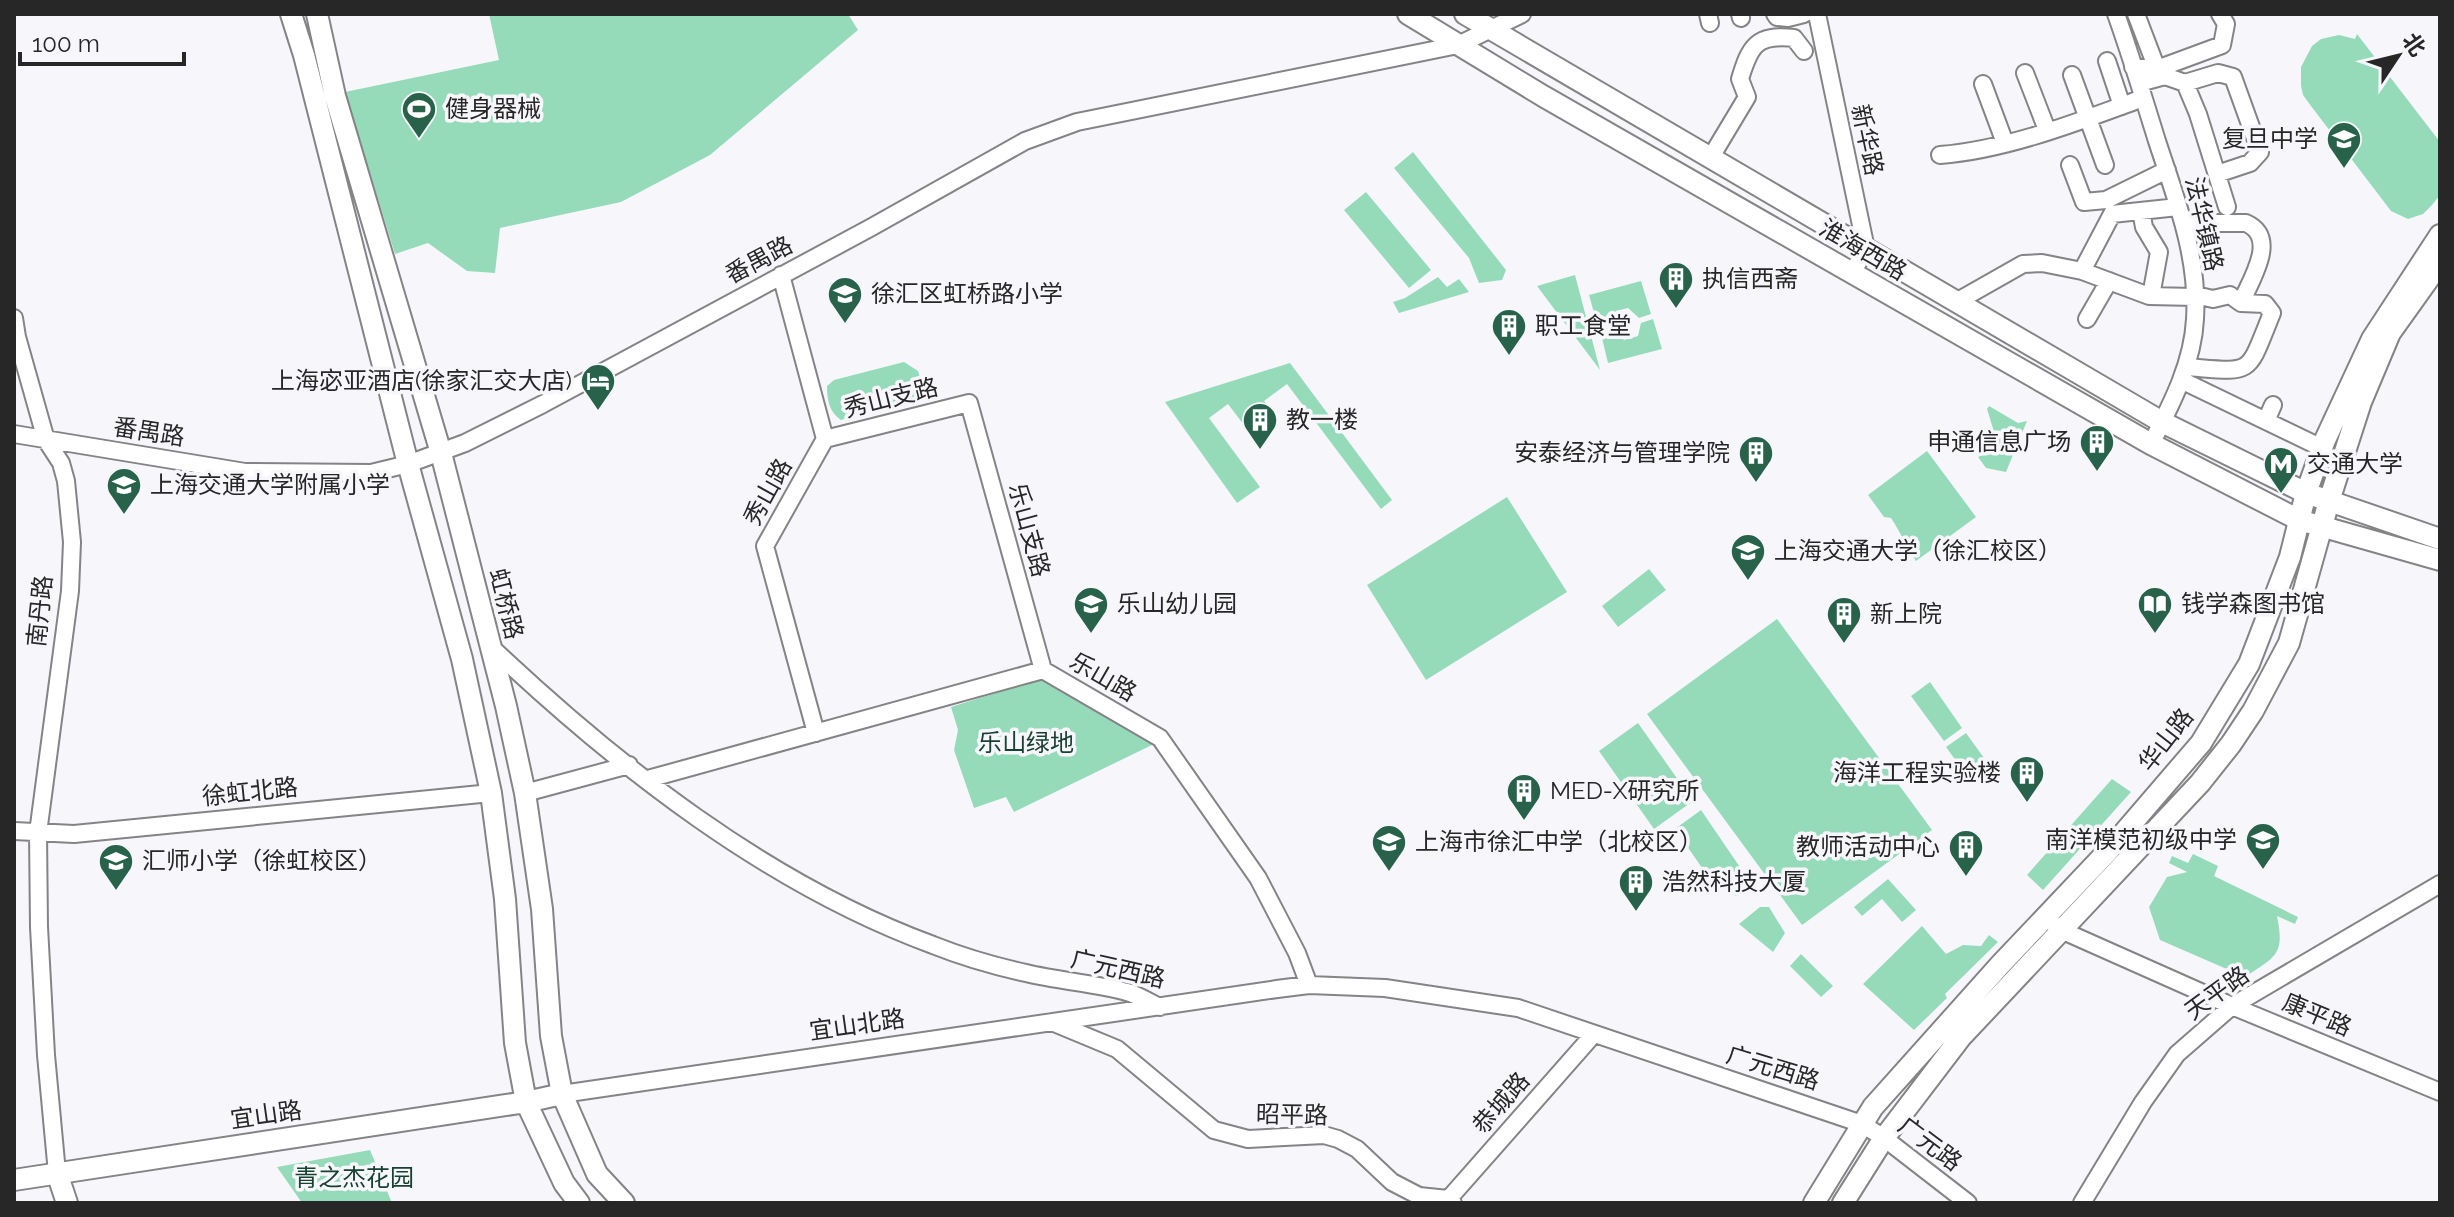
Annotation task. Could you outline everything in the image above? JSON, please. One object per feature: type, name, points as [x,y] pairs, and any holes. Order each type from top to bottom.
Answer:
[{"type":"main road","points":[[291,14],[462,659],[491,793],[505,899],[515,1043],[526,1102],[564,1183],[579,1203]]},
{"type":"main road","name":"虹桥路","points":[[317,14],[335,96],[441,453],[525,793],[542,909],[551,1036],[562,1094],[597,1174],[624,1203]]},
{"type":"main road","name":"淮海西路","points":[[1408,14],[2151,444],[2299,520],[2440,560]]},
{"type":"main road","name":"淮海西路","points":[[1465,14],[2162,422],[2306,493],[2440,539]]},
{"type":"main road","name":"华山路","points":[[1843,1203],[1884,1138],[1961,1037],[2201,743],[2249,664],[2290,557],[2306,493],[2322,448],[2372,339],[2440,235]]},
{"type":"main road","name":"华山路","points":[[1814,1203],[1873,1107],[1969,999],[2054,924],[2200,783],[2246,724],[2295,629],[2329,501],[2361,402],[2390,333],[2440,263]]},
{"type":"main road","name":"宜山路","points":[[14,1180],[562,1094]]},
{"type":"main road","name":"南丹路","points":[[57,1173],[67,1203]]},
{"type":"street","name":"番禺路","points":[[14,434],[245,472],[371,473],[408,464],[441,453],[623,363],[1025,141],[1077,122],[1458,45],[1522,14]]},
{"type":"street","points":[[1775,14],[1788,18],[1804,14]]},
{"type":"street","name":"新华路","points":[[1817,14],[1866,249]]},
{"type":"street","points":[[2136,14],[2157,69]]},
{"type":"street","points":[[2133,67],[2157,69],[2222,45],[2226,24],[2220,14]]},
{"type":"street","name":"法华镇路","points":[[2120,15],[2133,67],[2181,215],[2192,259],[2195,296],[2195,321],[2183,374],[2151,444]]},
{"type":"street","points":[[1711,157],[1747,97],[1740,79],[1749,51],[1772,36],[1794,38],[1799,52],[1823,46]]},
{"type":"street","points":[[2107,61],[2122,106]]},
{"type":"street","points":[[2025,73],[2047,130]]},
{"type":"street","points":[[1940,155],[1972,153],[2088,118],[2122,106],[2165,76],[2185,83],[2218,73],[2233,77],[2260,152],[2250,163],[2217,174]]},
{"type":"street","points":[[2072,75],[2105,165]]},
{"type":"street","points":[[2185,83],[2227,207]]},
{"type":"street","points":[[1983,84],[2005,143]]},
{"type":"street","points":[[2070,165],[2084,202],[2106,200],[2167,170]]},
{"type":"street","points":[[2141,211],[2144,227],[2159,252],[2151,296]]},
{"type":"street","points":[[2082,271],[2112,214],[2141,211],[2246,223],[2254,227],[2263,239],[2263,250],[2241,303]]},
{"type":"street","points":[[1852,273],[1866,249]]},
{"type":"street","points":[[1956,302],[2023,264],[2042,263],[2082,271],[2151,296],[2213,299],[2230,295],[2241,303],[2265,304],[2272,313],[2252,363],[2240,371],[2183,374]]},
{"type":"street","points":[[781,275],[825,439]]},
{"type":"street","points":[[2087,319],[2109,281]]},
{"type":"street","name":"南丹路","points":[[14,318],[46,440],[61,463],[66,481],[71,570],[38,833],[44,1023],[57,1173]]},
{"type":"street","points":[[2183,374],[2266,421],[2322,448]]},
{"type":"street","name":"秀山支路","points":[[825,439],[969,403]]},
{"type":"street","name":"乐山支路","points":[[969,403],[1043,670]]},
{"type":"street","points":[[2266,421],[2273,405]]},
{"type":"street","name":"秀山路","points":[[816,733],[765,546],[825,439]]},
{"type":"street","name":"广元西路","points":[[490,646],[546,698],[629,765],[764,862],[882,924],[979,962],[1129,992],[1160,1007],[1309,985],[1385,988],[1503,1006],[1862,1124]]},
{"type":"street","name":"乐山路","points":[[648,779],[1043,670],[1160,738],[1258,878],[1297,953],[1309,985]]},
{"type":"street","points":[[525,793],[629,765]]},
{"type":"street","name":"徐虹北路","points":[[14,831],[74,834],[491,793]]},
{"type":"street","name":"天平路","points":[[2082,1203],[2143,1102],[2177,1054],[2232,1006],[2440,884]]},
{"type":"street","name":"康平路","points":[[2054,924],[2232,1006],[2440,1092]]},
{"type":"street","name":"宜山北路","points":[[562,1094],[1160,1007]]},
{"type":"street","name":"昭平路","points":[[1050,1021],[1117,1049],[1214,1130],[1248,1139],[1324,1135],[1338,1139],[1357,1149],[1392,1182],[1419,1196],[1449,1202]]},
{"type":"street","name":"恭城路","points":[[1449,1202],[1593,1035]]},
{"type":"street","name":"广元路","points":[[1862,1124],[1968,1203]]},
{"type":"green space","points":[[489,14],[848,14],[858,30],[710,155],[621,202],[500,228],[495,273],[467,271],[428,243],[395,254],[345,92],[499,60]]},
{"type":"green space","points":[[2357,34],[2440,142],[2440,195],[2423,214],[2408,219],[2391,211],[2303,95],[2301,67],[2312,46],[2321,39],[2339,35],[2355,39]]},
{"type":"green space","points":[[1413,152],[1506,270],[1502,280],[1479,283],[1469,258],[1394,168]]},
{"type":"green space","points":[[1366,192],[1431,270],[1409,288],[1344,210]]},
{"type":"green space","points":[[1575,275],[1600,370],[1537,286]]},
{"type":"green space","points":[[1438,277],[1447,287],[1459,279],[1469,292],[1399,313],[1393,302]]},
{"type":"green space","points":[[1641,281],[1651,314],[1639,318],[1628,308],[1616,311],[1613,323],[1598,327],[1589,295]]},
{"type":"green space","points":[[1653,319],[1662,349],[1608,363],[1601,334],[1615,330],[1624,340],[1638,336],[1641,323]]},
{"type":"green space","points":[[904,362],[918,371],[925,392],[918,398],[841,420],[831,409],[827,386],[834,380]]},
{"type":"green space","points":[[1290,363],[1392,500],[1381,509],[1287,384],[1264,401],[1277,419],[1253,437],[1228,404],[1209,418],[1260,487],[1237,503],[1165,402]]},
{"type":"green space","points":[[1989,406],[2018,423],[2027,421],[2006,472],[1986,468],[1978,457],[1999,448],[1987,409]]},
{"type":"green space","points":[[1927,451],[1976,517],[1916,561],[1891,518],[1884,517],[1868,495]]},
{"type":"green space","points":[[1507,497],[1567,592],[1426,680],[1367,585]]},
{"type":"green space","points":[[1649,569],[1666,590],[1618,627],[1602,606]]},
{"type":"green space","points":[[1777,619],[1932,830],[1802,925],[1647,714]]},
{"type":"green space","name":"乐山绿地","points":[[1043,678],[1149,740],[1152,745],[1014,812],[1006,797],[974,808],[954,750],[958,730],[951,707]]},
{"type":"green space","points":[[1930,682],[1962,728],[1944,741],[1911,696]]},
{"type":"green space","points":[[1638,723],[1693,801],[1654,829],[1599,751]]},
{"type":"green space","points":[[1966,733],[1992,769],[1972,783],[1946,747]]},
{"type":"green space","points":[[2112,779],[2131,792],[2043,890],[2027,875]]},
{"type":"green space","points":[[1701,810],[1748,879],[1746,889],[1736,896],[1714,885],[1675,829]]},
{"type":"green space","points":[[2193,854],[2218,866],[2214,876],[2298,917],[2295,924],[2277,916],[2280,939],[2276,953],[2245,977],[2160,940],[2149,907],[2167,877],[2187,872],[2169,863],[2172,856],[2188,863]]},
{"type":"green space","points":[[1888,879],[1916,910],[1902,922],[1882,899],[1862,916],[1854,907]]},
{"type":"green space","points":[[1760,907],[1769,907],[1785,933],[1773,952],[1739,924]]},
{"type":"green space","points":[[1922,926],[1946,954],[1963,945],[1981,946],[1989,935],[1998,942],[1945,994],[1947,998],[1914,1030],[1863,984]]},
{"type":"green space","points":[[1801,954],[1833,986],[1821,997],[1790,966]]},
{"type":"green space","name":"青之杰花园","points":[[370,1150],[392,1203],[302,1203],[277,1167]]},
{"type":"place","name":"健身器械","points":[[419,140]]},
{"type":"place","name":"复旦中学","points":[[2344,170]]},
{"type":"place","name":"执信西斋","points":[[1676,310]]},
{"type":"place","name":"徐汇区虹桥路小学","points":[[845,325]]},
{"type":"place","name":"职工食堂","points":[[1509,357]]},
{"type":"place","name":"上海宓亚酒店(徐家汇交大店)","points":[[598,412]]},
{"type":"place","name":"教一楼","points":[[1260,451]]},
{"type":"place","name":"申通信息广场","points":[[2097,473]]},
{"type":"place","name":"安泰经济与管理学院","points":[[1756,484]]},
{"type":"place","name":"交通大学","points":[[2281,495]]},
{"type":"place","name":"上海交通大学附属小学","points":[[124,516]]},
{"type":"place","name":"上海交通大学（徐汇校区）","points":[[1748,582]]},
{"type":"place","name":"乐山幼儿园","points":[[1091,635]]},
{"type":"place","name":"钱学森图书馆","points":[[2155,635]]},
{"type":"place","name":"新上院","points":[[1844,645]]},
{"type":"place","name":"海洋工程实验楼","points":[[2027,804]]},
{"type":"place","name":"MED-X研究所","points":[[1524,822]]},
{"type":"place","name":"南洋模范初级中学","points":[[2263,871]]},
{"type":"place","name":"上海市徐汇中学（北校区）","points":[[1389,873]]},
{"type":"place","name":"教师活动中心","points":[[1966,878]]},
{"type":"place","name":"汇师小学（徐虹校区）","points":[[116,892]]},
{"type":"place","name":"浩然科技大厦","points":[[1636,913]]}]
